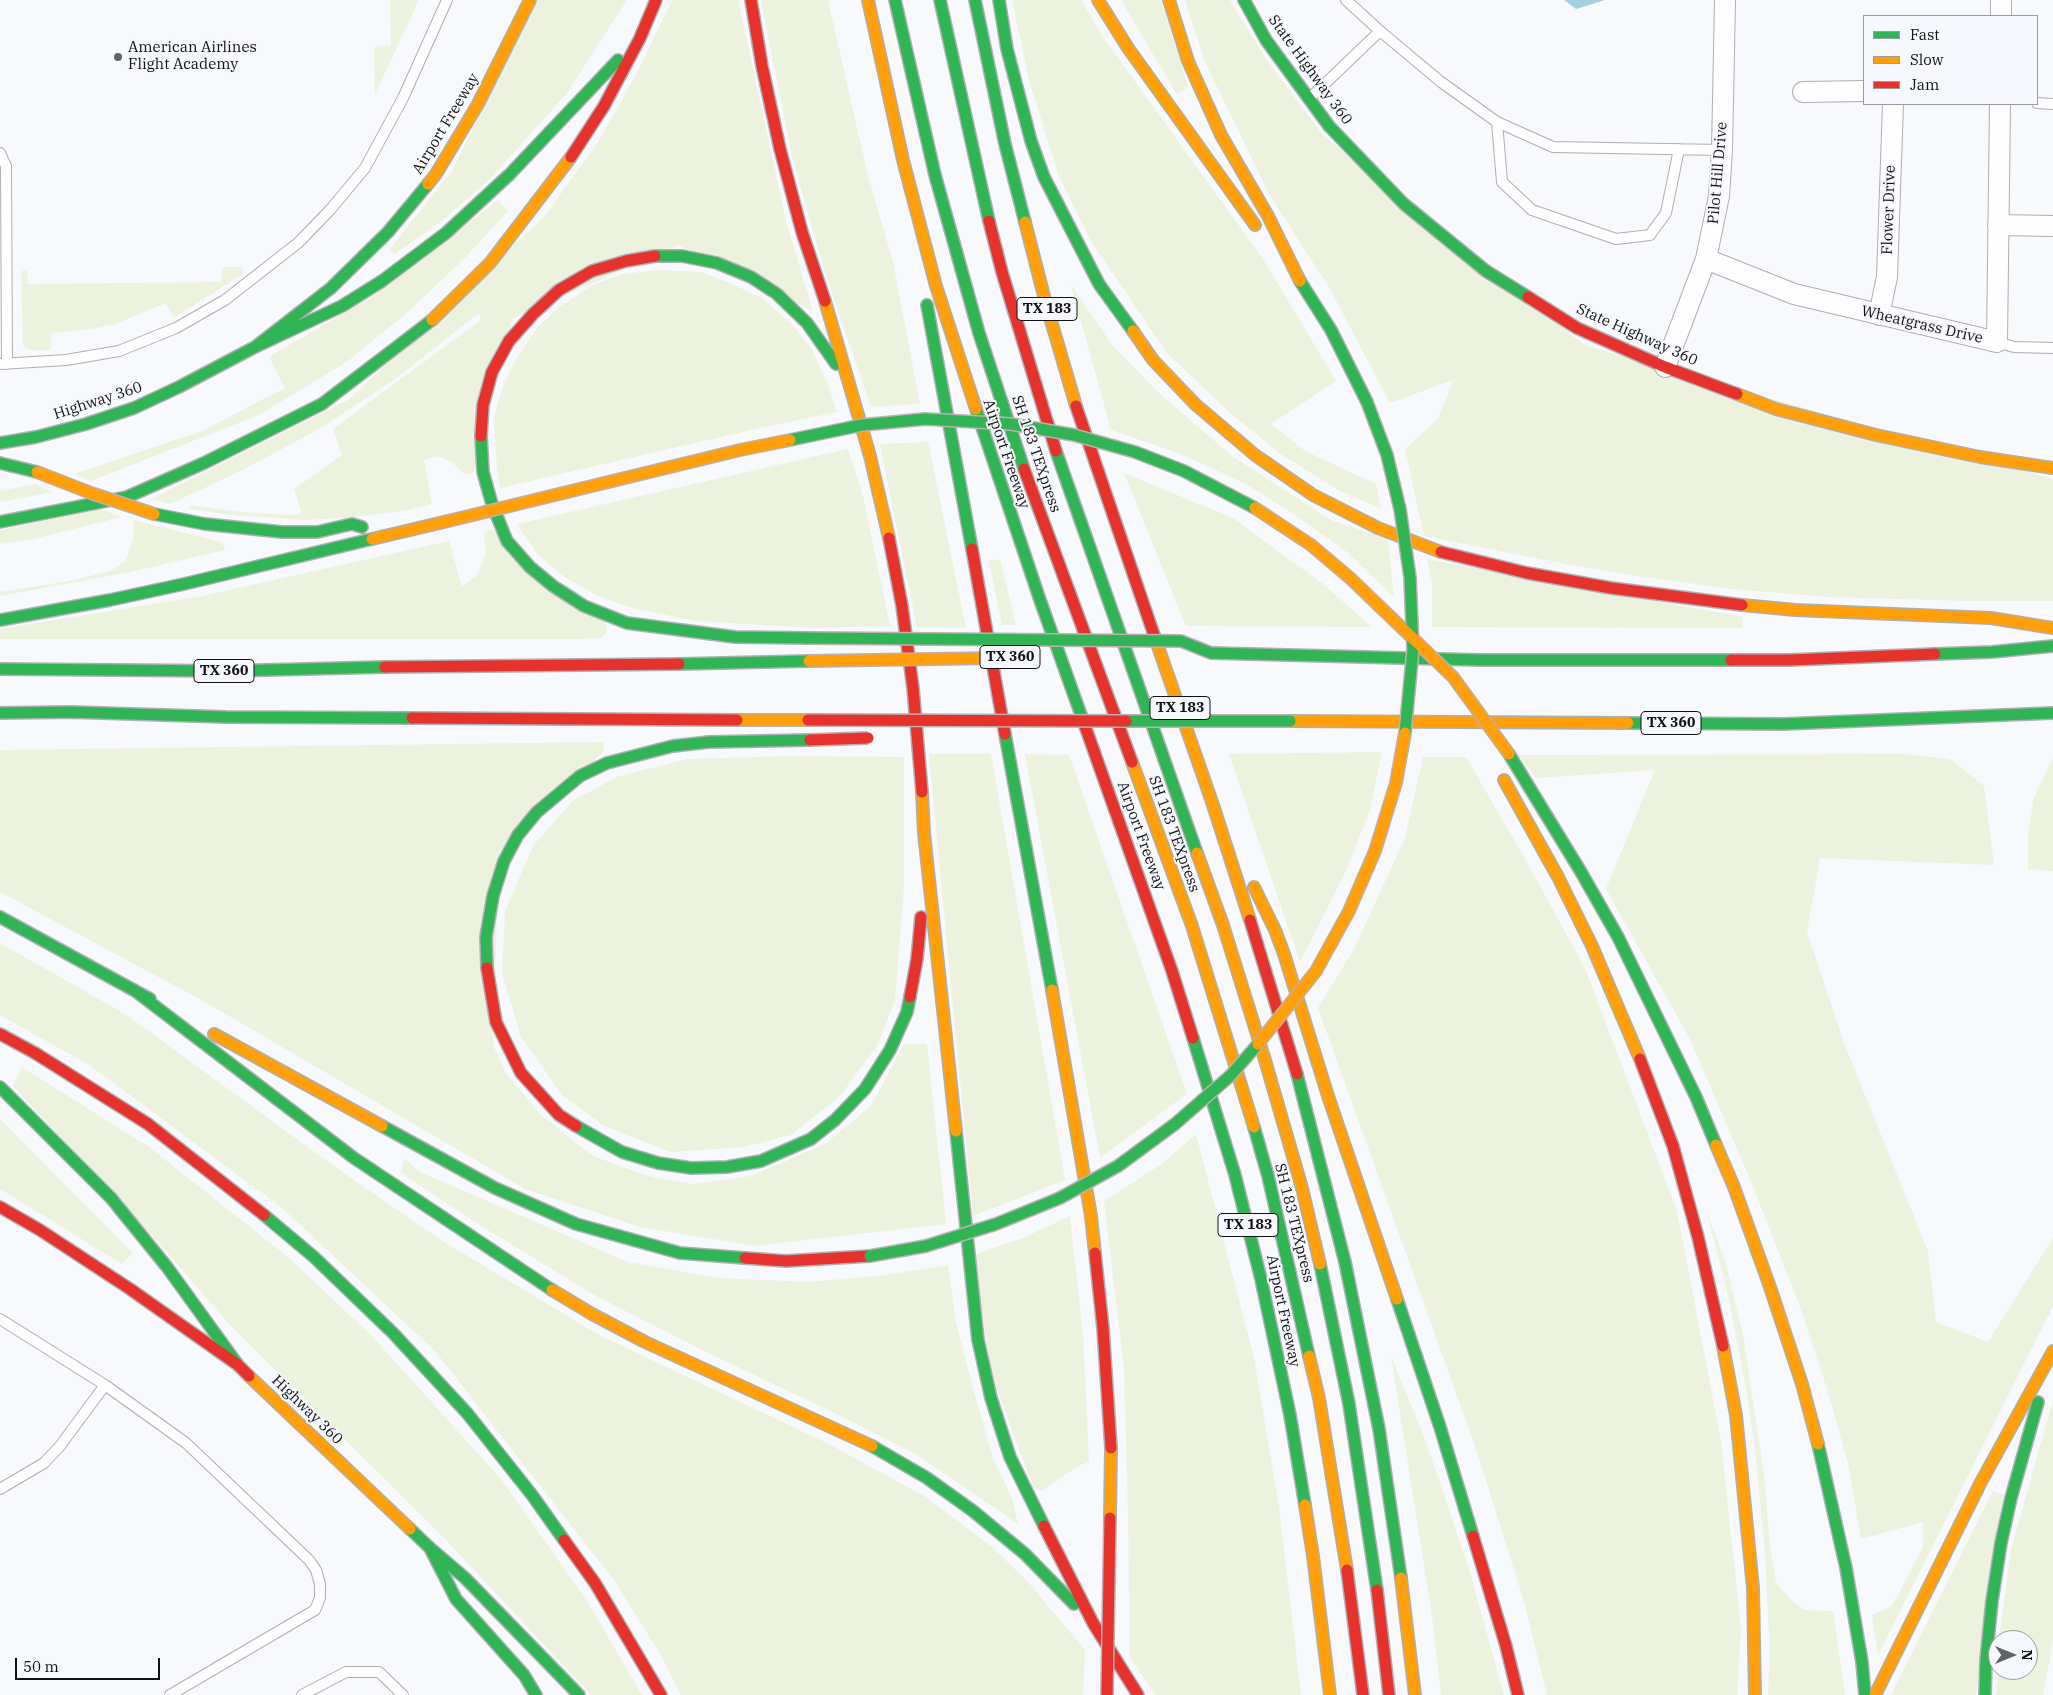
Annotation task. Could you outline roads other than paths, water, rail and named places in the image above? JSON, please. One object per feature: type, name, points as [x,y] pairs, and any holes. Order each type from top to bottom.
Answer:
[{"type":"main road","name":"Airport Freeway","points":[[255,347],[331,288],[388,232],[436,174],[478,104],[530,0]]},
{"type":"main road","points":[[0,522],[127,497],[204,463],[322,404],[439,316],[490,263],[558,178],[604,106],[640,38],[656,0]]},
{"type":"main road","points":[[751,0],[762,66],[780,149],[802,232],[853,393],[887,528],[902,606],[920,760],[924,833],[978,1340],[991,1398],[1010,1458],[1093,1623],[1138,1695]]},
{"type":"main road","name":"Airport Freeway","points":[[868,0],[903,160],[936,286],[960,364],[1040,600],[1169,962],[1195,1040],[1235,1175],[1261,1279],[1290,1415],[1313,1556],[1330,1695]]},
{"type":"main road","name":"SH 183 TEXpress","points":[[895,0],[935,175],[979,333],[1025,471],[1192,926],[1230,1045],[1268,1176],[1319,1398],[1350,1590],[1363,1695]]},
{"type":"main road","name":"SH 183 TEXpress","points":[[940,0],[969,138],[1002,272],[1046,420],[1235,962],[1266,1060],[1302,1188],[1349,1404],[1379,1601],[1389,1695]]},
{"type":"main road","name":"TX 183","points":[[975,0],[1007,154],[1066,372],[1104,490],[1213,805],[1297,1076],[1345,1262],[1368,1370],[1383,1454],[1406,1613],[1415,1695]]},
{"type":"main road","points":[[999,0],[1007,49],[1031,140],[1041,168],[1063,216],[1100,284],[1153,360],[1195,404],[1255,454],[1312,494],[1378,528],[1447,554],[1527,574],[1712,602],[1804,610],[1991,618],[2053,628]]},
{"type":"main road","points":[[1098,0],[1128,48],[1264,237],[1293,270]]},
{"type":"main road","points":[[0,917],[495,1188],[576,1224],[680,1253],[786,1261],[870,1256],[926,1246],[996,1224],[1060,1198],[1118,1166],[1175,1124],[1230,1076],[1271,1029],[1316,971],[1349,911],[1375,851],[1396,783],[1408,718],[1413,649],[1410,577],[1400,509],[1387,455],[1367,402],[1331,330],[1293,270],[1268,216],[1221,134],[1199,88],[1179,34],[1169,0]]},
{"type":"main road","name":"State Highway 360","points":[[1244,0],[1266,40],[1329,126],[1404,204],[1486,271],[1578,328],[1665,367],[1776,408],[1876,436],[1980,457],[2053,468]]},
{"type":"main road","points":[[255,347],[342,306],[382,281],[446,233],[510,174],[640,38]]},
{"type":"main road","points":[[903,160],[924,289],[1058,1021],[1091,1216],[1103,1328],[1109,1418],[1108,1695]]},
{"type":"main road","points":[[853,393],[832,357],[808,323],[777,294],[751,277],[717,263],[682,256],[655,256],[626,261],[592,271],[559,290],[533,314],[509,341],[492,372],[483,405],[481,440],[483,472],[492,504],[507,541],[530,567],[552,586],[584,606],[627,623],[735,637],[1181,641],[1211,653]]},
{"type":"main road","name":"Highway 360","points":[[0,443],[78,426],[134,408],[255,347]]},
{"type":"main road","points":[[0,620],[119,598],[396,534],[740,450],[862,425],[925,419],[1012,424],[1074,435],[1135,452],[1184,471],[1252,506],[1282,524],[1350,578],[1453,676],[1509,754],[1618,937],[1696,1098],[1734,1187],[1802,1384],[1828,1485],[1846,1568],[1862,1662],[1865,1695]]},
{"type":"main road","points":[[0,462],[37,472],[91,494],[154,514],[205,524],[282,532],[317,532],[352,524],[396,534]]},
{"type":"main road","name":"TX 360","points":[[1044,656],[1211,653],[1480,660],[1790,660],[1992,652],[2053,646]]},
{"type":"main road","points":[[1426,652],[1443,684]]},
{"type":"main road","name":"TX 360","points":[[0,669],[226,671],[447,665],[630,665],[1005,657]]},
{"type":"main road","points":[[1458,709],[1475,734]]},
{"type":"main road","name":"TX 360","points":[[0,713],[70,712],[226,717],[1783,724],[2053,713]]},
{"type":"main road","points":[[942,732],[966,720]]},
{"type":"main road","points":[[905,737],[924,737]]},
{"type":"main road","points":[[876,738],[709,742],[673,746],[607,763],[580,776],[558,793],[518,835],[504,861],[493,896],[486,937],[489,990],[496,1022],[521,1073],[559,1115],[589,1135],[622,1152],[658,1162],[691,1168],[727,1167],[761,1161],[791,1150],[811,1139],[835,1120],[865,1089],[890,1050],[907,1012],[917,959],[922,900],[924,833]]},
{"type":"main road","points":[[1496,767],[1558,877],[1592,946],[1627,1025],[1673,1146],[1698,1237],[1719,1327],[1736,1415],[1753,1588],[1754,1695]]},
{"type":"main road","points":[[1213,805],[1275,930],[1284,954],[1328,1096],[1440,1427],[1506,1646],[1518,1695]]},
{"type":"main road","points":[[134,990],[354,1158],[539,1282],[592,1314],[645,1342],[861,1440],[927,1478],[973,1510],[1025,1554],[1093,1623]]},
{"type":"main road","points":[[0,1034],[35,1053],[148,1124],[226,1184],[314,1257],[393,1333],[467,1413],[532,1495],[595,1583],[661,1695]]},
{"type":"main road","points":[[0,1087],[111,1198],[167,1267],[238,1365]]},
{"type":"main road","name":"Highway 360","points":[[0,1207],[40,1230],[130,1289],[238,1365],[430,1548],[456,1599],[524,1675],[536,1695]]},
{"type":"main road","points":[[1875,1695],[1981,1482],[2052,1354]]},
{"type":"main road","points":[[1985,1695],[1986,1660],[1992,1601],[2001,1544],[2011,1498],[2052,1354]]},
{"type":"main road","points":[[430,1548],[466,1578],[579,1695]]},
{"type":"street","name":"Pilot Hill Drive","points":[[1665,367],[1706,260],[1719,196],[1722,150],[1725,0]]},
{"type":"street","points":[[2000,15],[2001,0]]},
{"type":"street","points":[[1803,92],[1863,91]]},
{"type":"street","name":"Flower Drive","points":[[1879,316],[1887,277],[1893,105]]},
{"type":"street","name":"Wheatgrass Drive","points":[[1706,260],[1794,294],[1879,316],[1997,342],[2000,105]]},
{"type":"street","points":[[1998,225],[2053,226]]},
{"type":"lane","points":[[0,152],[6,166],[3,263],[3,364],[66,360],[119,351],[176,328],[225,300],[298,243],[330,210],[365,168],[403,98],[447,0]]},
{"type":"lane","points":[[1346,0],[1441,82],[1497,122],[1553,147],[1722,150]]},
{"type":"lane","points":[[1310,99],[1380,31]]},
{"type":"lane","points":[[2038,104],[2053,104]]},
{"type":"lane","points":[[1497,122],[1502,182],[1532,210],[1616,239],[1650,235],[1666,213],[1679,149]]},
{"type":"lane","points":[[1997,342],[2014,347],[2053,348]]},
{"type":"lane","points":[[0,1319],[104,1385],[186,1443],[309,1560],[316,1570],[320,1584],[320,1598],[315,1610],[170,1695]]},
{"type":"lane","points":[[0,1489],[44,1463],[60,1446],[104,1385]]},
{"type":"lane","points":[[302,1695],[346,1672],[380,1672],[403,1695]]},
{"type":"water","points":[[1564,0],[1605,0],[1576,9]]},
{"type":"place","name":"American Airlines Flight Academy","points":[[118,57]]}]
